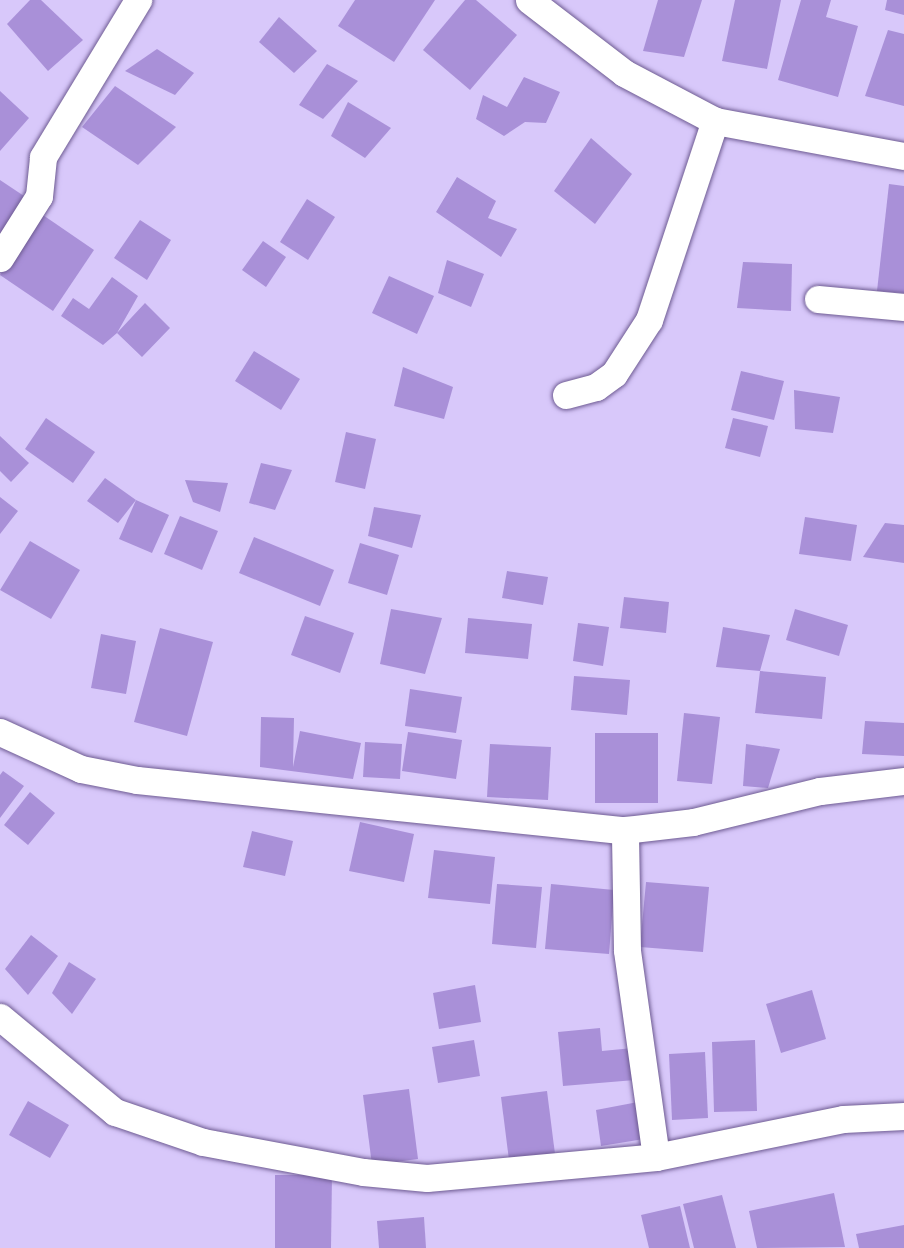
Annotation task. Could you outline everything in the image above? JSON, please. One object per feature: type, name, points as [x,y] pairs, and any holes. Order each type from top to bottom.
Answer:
[{"type":"street","points":[[0,258],[39,196],[43,157],[138,0]]},
{"type":"street","points":[[543,5],[632,78],[715,121],[904,156]]},
{"type":"street","points":[[566,395],[596,387],[614,374],[649,320],[715,121]]},
{"type":"street","points":[[818,299],[904,307]]},
{"type":"street","points":[[0,732],[81,769],[137,780],[625,830],[693,822],[820,791],[904,781]]},
{"type":"street","points":[[625,830],[627,950],[656,1158]]},
{"type":"street","points":[[0,1017],[115,1112],[202,1142],[363,1172],[427,1178],[656,1158],[843,1119],[904,1116]]},
{"type":"building","points":[[30,0],[41,0],[83,40],[48,71],[7,24]]},
{"type":"building","points":[[355,0],[435,0],[394,62],[338,26]]},
{"type":"building","points":[[465,0],[476,0],[517,35],[470,90],[423,50]]},
{"type":"building","points":[[658,0],[702,0],[684,57],[643,51]]},
{"type":"building","points":[[735,0],[781,0],[767,69],[722,61]]},
{"type":"building","points":[[801,0],[831,0],[826,17],[858,26],[838,97],[778,80]]},
{"type":"building","points":[[887,0],[904,0],[904,15],[885,10]]},
{"type":"building","points":[[279,17],[317,51],[294,73],[259,42]]},
{"type":"building","points":[[888,30],[904,34],[904,106],[865,96]]},
{"type":"building","points":[[157,49],[194,73],[175,95],[125,71]]},
{"type":"building","points":[[327,64],[358,81],[323,119],[299,105]]},
{"type":"building","points":[[524,77],[560,92],[546,123],[525,122],[504,136],[476,119],[483,95],[507,107]]},
{"type":"building","points":[[115,86],[176,127],[138,165],[82,127]]},
{"type":"building","points":[[0,91],[29,118],[0,151]]},
{"type":"building","points":[[348,102],[391,128],[365,158],[331,136]]},
{"type":"building","points":[[591,138],[632,174],[595,224],[554,191]]},
{"type":"building","points":[[457,177],[496,201],[488,218],[517,229],[501,257],[436,212]]},
{"type":"building","points":[[0,180],[33,202],[0,251]]},
{"type":"building","points":[[889,184],[904,186],[904,293],[877,291]]},
{"type":"building","points":[[307,199],[335,217],[308,260],[280,242]]},
{"type":"building","points":[[40,213],[94,250],[53,311],[0,275]]},
{"type":"building","points":[[140,220],[171,240],[147,280],[114,258]]},
{"type":"building","points":[[263,241],[286,257],[266,287],[242,270]]},
{"type":"building","points":[[447,260],[484,274],[471,307],[438,293]]},
{"type":"building","points":[[743,262],[792,264],[791,311],[737,308]]},
{"type":"building","points":[[389,276],[434,296],[417,334],[372,313]]},
{"type":"building","points":[[112,277],[138,296],[117,333],[103,345],[61,316],[73,298],[89,309]]},
{"type":"building","points":[[145,303],[170,328],[142,357],[117,333]]},
{"type":"building","points":[[254,351],[300,379],[281,410],[235,381]]},
{"type":"building","points":[[403,367],[453,387],[444,419],[394,406]]},
{"type":"building","points":[[741,371],[784,381],[774,420],[731,410]]},
{"type":"building","points":[[794,390],[840,397],[833,433],[795,429]]},
{"type":"building","points":[[46,418],[95,452],[73,483],[25,449]]},
{"type":"building","points":[[733,418],[768,426],[760,457],[725,448]]},
{"type":"building","points":[[346,432],[376,439],[365,489],[335,482]]},
{"type":"building","points":[[0,436],[29,463],[11,482],[0,471]]},
{"type":"building","points":[[261,463],[292,470],[275,510],[249,503]]},
{"type":"building","points":[[105,478],[136,500],[118,523],[87,501]]},
{"type":"building","points":[[185,480],[228,483],[220,512],[193,502]]},
{"type":"building","points":[[0,497],[18,511],[0,534]]},
{"type":"building","points":[[136,500],[169,515],[152,553],[119,539]]},
{"type":"building","points":[[374,507],[421,515],[412,548],[368,536]]},
{"type":"building","points":[[180,516],[218,531],[202,570],[164,554]]},
{"type":"building","points":[[805,517],[857,525],[851,561],[799,554]]},
{"type":"building","points":[[885,523],[904,525],[904,563],[863,557]]},
{"type":"building","points":[[254,537],[334,570],[320,606],[239,573]]},
{"type":"building","points":[[30,541],[80,570],[51,619],[0,590]]},
{"type":"building","points":[[360,543],[399,555],[387,595],[348,583]]},
{"type":"building","points":[[507,571],[548,577],[543,605],[502,598]]},
{"type":"building","points":[[624,597],[669,602],[666,633],[620,628]]},
{"type":"building","points":[[391,609],[442,618],[425,674],[380,664]]},
{"type":"building","points":[[795,609],[848,625],[839,656],[786,640]]},
{"type":"building","points":[[305,616],[354,633],[340,673],[291,655]]},
{"type":"building","points":[[468,618],[532,624],[528,659],[465,653]]},
{"type":"building","points":[[578,623],[609,627],[603,666],[573,661]]},
{"type":"building","points":[[723,627],[770,635],[760,671],[716,667]]},
{"type":"building","points":[[160,628],[213,642],[187,736],[134,722]]},
{"type":"building","points":[[101,634],[136,641],[126,694],[91,688]]},
{"type":"building","points":[[760,671],[826,677],[822,719],[755,713]]},
{"type":"building","points":[[574,676],[630,680],[627,715],[571,710]]},
{"type":"building","points":[[410,689],[462,697],[456,733],[405,726]]},
{"type":"building","points":[[684,713],[720,717],[712,784],[677,781]]},
{"type":"building","points":[[261,717],[294,718],[293,767],[300,731],[361,743],[353,779],[260,767]]},
{"type":"building","points":[[865,721],[904,723],[904,756],[862,754]]},
{"type":"building","points":[[408,732],[462,740],[456,779],[402,771]]},
{"type":"building","points":[[595,733],[658,733],[658,803],[595,803]]},
{"type":"building","points":[[365,742],[402,744],[400,779],[363,777]]},
{"type":"building","points":[[490,744],[551,747],[548,800],[487,797]]},
{"type":"building","points":[[746,744],[780,749],[768,788],[743,786]]},
{"type":"building","points":[[3,771],[24,786],[0,818],[0,775]]},
{"type":"building","points":[[30,792],[55,813],[28,845],[4,825]]},
{"type":"building","points":[[360,822],[414,834],[404,882],[349,871]]},
{"type":"building","points":[[252,831],[293,841],[285,876],[243,867]]},
{"type":"building","points":[[434,850],[495,857],[490,904],[428,898]]},
{"type":"building","points":[[646,882],[709,887],[703,952],[640,947]]},
{"type":"building","points":[[497,884],[542,887],[536,948],[492,944]]},
{"type":"building","points":[[551,884],[614,890],[609,954],[545,949]]},
{"type":"building","points":[[31,935],[58,956],[28,995],[5,969]]},
{"type":"building","points":[[69,962],[96,979],[72,1014],[52,993]]},
{"type":"building","points":[[475,985],[481,1022],[439,1029],[433,993]]},
{"type":"building","points":[[812,990],[826,1039],[781,1053],[766,1004]]},
{"type":"building","points":[[600,1028],[602,1051],[633,1048],[635,1080],[563,1086],[558,1032]]},
{"type":"building","points":[[474,1040],[480,1076],[438,1083],[432,1047]]},
{"type":"building","points":[[755,1040],[757,1111],[714,1112],[712,1042]]},
{"type":"building","points":[[705,1052],[708,1118],[672,1120],[669,1054]]},
{"type":"building","points":[[409,1089],[418,1159],[372,1165],[363,1095]]},
{"type":"building","points":[[547,1091],[556,1162],[510,1168],[501,1097]]},
{"type":"building","points":[[28,1101],[69,1125],[50,1158],[9,1135]]},
{"type":"building","points":[[638,1102],[644,1139],[601,1146],[596,1110]]},
{"type":"building","points":[[275,1175],[332,1175],[331,1248],[275,1248]]},
{"type":"building","points":[[834,1193],[845,1247],[757,1248],[749,1211]]},
{"type":"building","points":[[722,1195],[736,1248],[694,1248],[683,1204]]},
{"type":"building","points":[[680,1206],[690,1248],[649,1248],[641,1215]]},
{"type":"building","points":[[424,1217],[426,1248],[379,1248],[377,1221]]},
{"type":"building","points":[[904,1225],[904,1248],[859,1248],[856,1234]]}]
